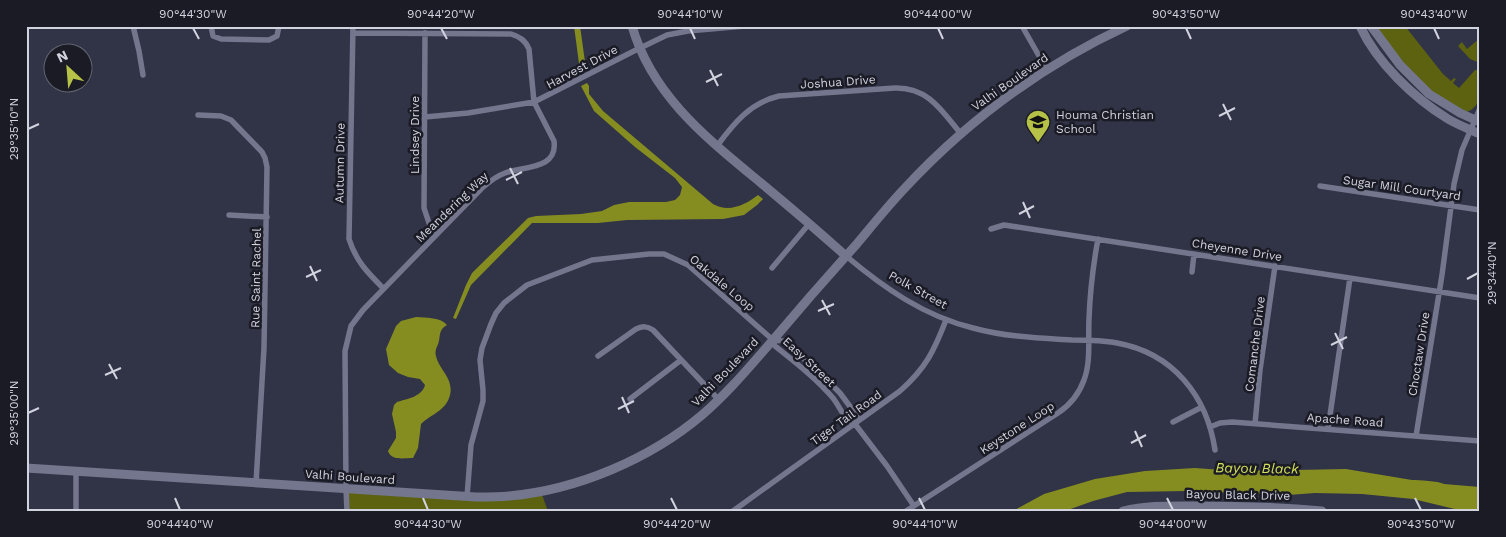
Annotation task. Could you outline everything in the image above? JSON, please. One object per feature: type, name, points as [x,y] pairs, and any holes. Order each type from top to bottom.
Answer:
[{"type":"street","points":[[133,26],[143,75]]},
{"type":"street","points":[[211,26],[212,33],[216,38],[244,40],[272,39],[277,36],[279,26]]},
{"type":"street","name":"Autumn Drive","points":[[353,26],[349,239],[362,266],[383,288]]},
{"type":"street","name":"Polk Street","points":[[632,26],[639,48],[649,67],[687,119],[873,279],[921,309],[946,320],[973,328],[1028,338],[1120,343],[1140,349],[1154,356],[1185,380],[1194,391],[1210,427],[1215,450]]},
{"type":"street","name":"Harvest Drive","points":[[425,117],[468,113],[534,102],[639,48],[675,33],[745,26]]},
{"type":"street","points":[[1022,26],[1047,70]]},
{"type":"street","name":"Valhi Boulevard","points":[[26,468],[466,497],[510,496],[541,491],[578,482],[613,469],[639,457],[672,437],[719,400],[903,190],[935,157],[982,115],[1015,90],[1069,56],[1127,26]]},
{"type":"street","points":[[1360,26],[1375,52],[1405,86],[1434,110],[1475,132]]},
{"type":"street","points":[[1371,26],[1400,65],[1429,94],[1478,121]]},
{"type":"street","name":"Meandering Way","points":[[347,511],[345,351],[351,326],[383,288],[482,188],[499,175],[539,165],[549,160],[554,151],[554,141],[534,102],[529,49],[526,42],[520,37],[511,34],[353,33]]},
{"type":"street","name":"Lindsey Drive","points":[[425,33],[424,208],[429,223],[438,234]]},
{"type":"street","name":"Joshua Drive","points":[[717,146],[745,113],[767,99],[779,96],[895,88],[914,90],[925,95],[934,102],[961,134]]},
{"type":"street","name":"Choctaw Drive","points":[[1416,436],[1442,276],[1454,184],[1462,150],[1475,132],[1480,108]]},
{"type":"street","name":"Rue Saint Rachel","points":[[198,115],[221,116],[231,120],[262,152],[267,167],[264,348],[256,483]]},
{"type":"street","name":"Sugar Mill Courtyard","points":[[1320,186],[1480,210]]},
{"type":"street","points":[[228,215],[267,216]]},
{"type":"street","points":[[772,268],[810,224]]},
{"type":"street","name":"Cheyenne Drive","points":[[991,229],[1004,225],[1480,298]]},
{"type":"street","name":"Keystone Loop","points":[[906,511],[1067,406],[1076,395],[1084,379],[1087,366],[1091,286],[1098,239]]},
{"type":"street","name":"Oakdale Loop","points":[[466,497],[471,445],[482,401],[483,390],[480,360],[482,348],[496,313],[504,302],[527,285],[592,260],[664,254],[688,265],[773,340]]},
{"type":"street","points":[[1192,272],[1194,254]]},
{"type":"street","name":"Comanche Drive","points":[[1256,424],[1260,370],[1275,266]]},
{"type":"street","points":[[1328,429],[1350,278]]},
{"type":"street","name":"Tiger Tail Road","points":[[733,511],[855,424],[914,379],[933,353],[946,320]]},
{"type":"street","points":[[598,356],[636,329],[642,326],[648,327],[719,400]]},
{"type":"street","name":"Easy Street","points":[[855,424],[857,416],[824,376],[783,341],[773,340],[775,346],[817,382],[833,399],[847,421],[855,424],[914,506]]},
{"type":"street","points":[[630,399],[681,360]]},
{"type":"street","points":[[817,382],[824,376]]},
{"type":"street","points":[[1173,422],[1202,407]]},
{"type":"street","name":"Apache Road","points":[[1210,427],[1226,422],[1480,441]]},
{"type":"street","points":[[76,471],[76,511]]},
{"type":"street","name":"Bayou Black Drive","points":[[1124,511],[1157,506],[1220,508],[1252,506],[1322,511]]},
{"type":"shaded area","points":[[574,26],[580,26],[586,69],[580,71]]},
{"type":"shaded area","points":[[1375,26],[1405,26],[1443,74],[1451,81],[1454,78],[1456,79],[1453,83],[1459,88],[1475,70],[1480,70],[1480,95],[1476,105],[1466,112],[1436,95],[1413,76]]},
{"type":"shaded area","points":[[1480,38],[1480,63],[1470,59],[1458,46],[1462,42],[1467,49]]},
{"type":"shaded area","points":[[587,83],[589,94],[603,111],[713,204],[719,207],[731,208],[742,205],[758,195],[763,199],[744,215],[723,219],[532,223],[471,285],[456,319],[453,318],[472,273],[528,218],[602,211],[614,205],[629,202],[666,202],[675,200],[680,195],[682,187],[675,178],[635,147],[594,111],[581,86]]},
{"type":"shaded area","points":[[416,317],[437,319],[447,325],[441,332],[436,354],[451,389],[448,400],[442,409],[421,424],[418,448],[413,458],[395,458],[388,451],[396,438],[392,414],[394,405],[397,402],[417,395],[425,385],[420,379],[398,373],[389,365],[386,349],[396,326],[401,321]]},
{"type":"shaded area","points":[[1195,468],[1236,471],[1346,469],[1412,480],[1480,487],[1480,511],[1463,511],[1413,499],[1362,494],[1315,493],[1288,495],[1186,491],[1127,492],[1065,511],[1013,511],[1044,494],[1095,479],[1145,471]]},
{"type":"shaded area","points":[[346,490],[455,496],[541,492],[548,511],[348,511]]},
{"type":"place","name":"Houma Christian School","points":[[1038,143]]},
{"type":"water label","name":"Bayou Black","points":[[1257,468]]}]
